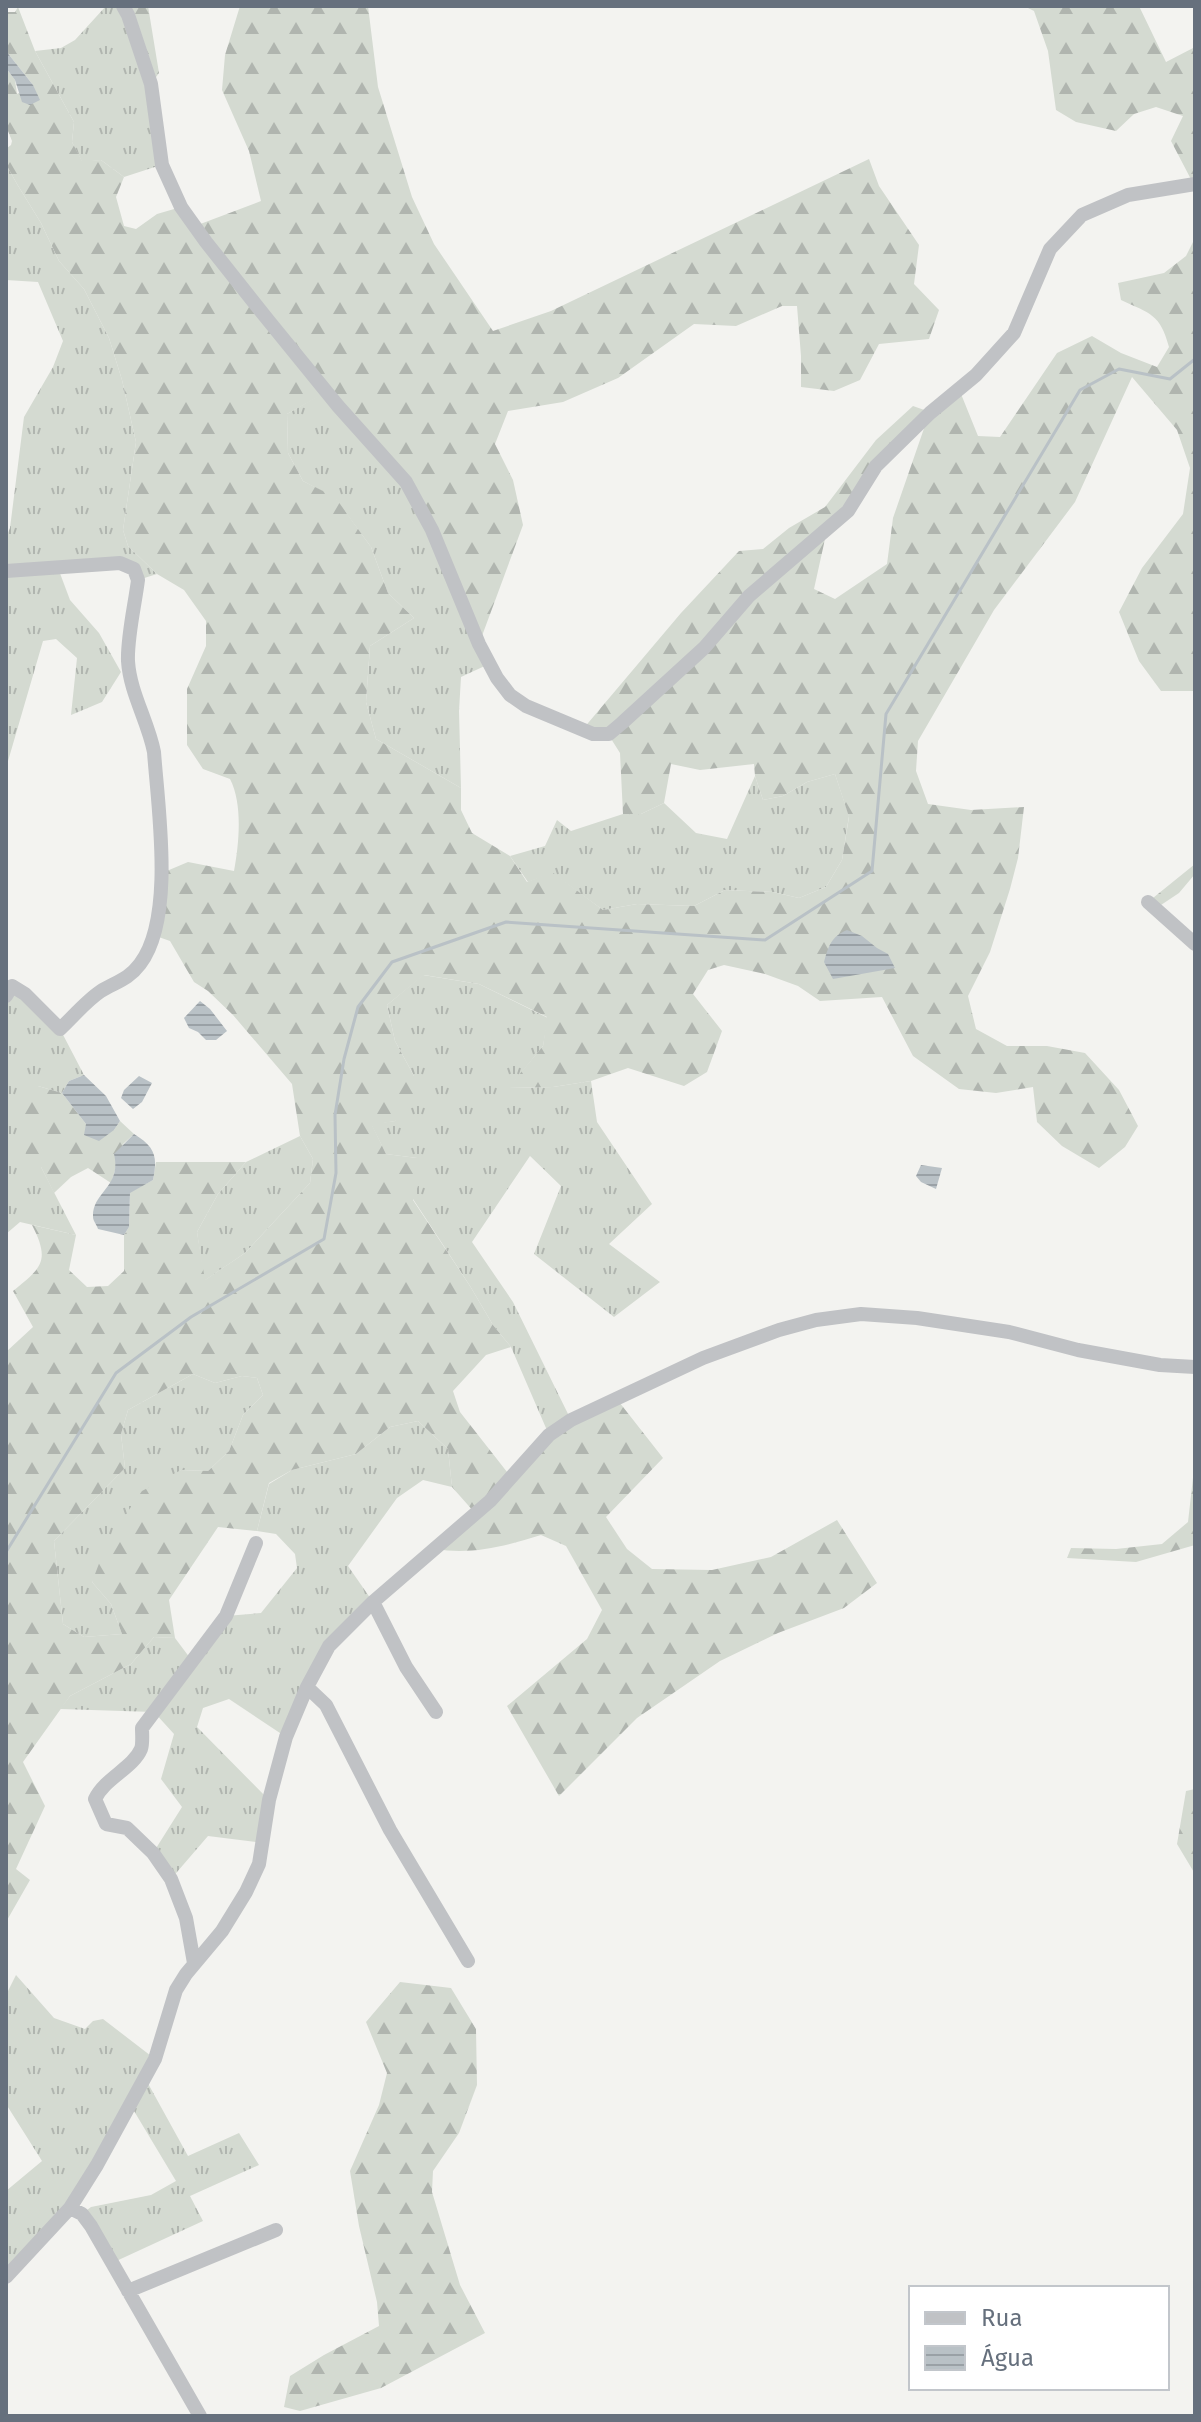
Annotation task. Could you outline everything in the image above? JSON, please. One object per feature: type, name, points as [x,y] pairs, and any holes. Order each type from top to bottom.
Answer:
[{"type":"street","points":[[123,6],[151,84],[162,165],[181,207],[288,344],[406,482],[432,530],[479,644],[510,695],[526,706],[593,734],[609,734],[632,715],[704,648],[749,596],[848,511],[876,466],[930,413],[976,375],[1014,333],[1050,249],[1082,215],[1128,195],[1195,184]]},
{"type":"street","points":[[6,571],[120,563],[134,569],[138,580],[128,661],[154,752],[162,873],[153,935],[142,962],[127,979],[100,992],[60,1029],[25,994],[12,986],[6,996]]},
{"type":"street","points":[[1148,902],[1195,944]]},
{"type":"street","points":[[6,2277],[70,2208],[97,2165],[155,2059],[176,1990],[194,1963],[222,1931],[246,1892],[259,1864],[269,1800],[282,1753],[307,1687],[329,1646],[373,1602],[490,1501],[549,1435],[571,1420],[703,1358],[779,1330],[816,1320],[861,1314],[917,1318],[1009,1332],[1119,1358],[1195,1367]]},
{"type":"street","points":[[194,1963],[186,1918],[171,1879],[153,1853],[127,1828],[106,1824],[95,1799],[100,1788],[141,1749],[142,1728],[226,1616],[256,1543]]},
{"type":"street","points":[[373,1602],[406,1667],[436,1712]]},
{"type":"street","points":[[307,1687],[326,1705],[390,1830],[468,1961]]},
{"type":"street","points":[[70,2208],[82,2214],[200,2416]]},
{"type":"street","points":[[128,2291],[276,2230]]},
{"type":"green space","points":[[106,6],[123,6],[151,84],[161,165],[124,177],[101,160],[82,162],[72,142],[74,122],[35,51],[61,48],[75,40]]},
{"type":"green space","points":[[123,6],[148,6],[159,73],[151,84]]},
{"type":"green space","points":[[240,6],[368,6],[378,87],[412,197],[434,244],[493,331],[551,311],[869,159],[879,186],[919,245],[914,284],[939,310],[929,339],[879,344],[860,380],[834,391],[801,387],[797,306],[782,306],[736,326],[694,324],[618,378],[563,402],[508,411],[495,444],[513,480],[523,525],[479,644],[406,482],[327,392],[287,414],[288,453],[303,481],[335,497],[371,547],[388,593],[414,618],[370,646],[366,702],[376,739],[461,788],[461,810],[472,833],[510,856],[527,882],[552,872],[603,910],[637,904],[694,906],[725,890],[773,892],[799,898],[826,887],[842,860],[849,817],[835,774],[807,782],[783,796],[763,800],[754,764],[700,770],[671,764],[664,803],[641,814],[623,814],[620,753],[608,734],[583,729],[681,613],[739,551],[763,549],[789,528],[825,507],[876,440],[913,406],[930,412],[959,389],[978,436],[1000,437],[1057,353],[1092,336],[1121,353],[1157,367],[1169,347],[1162,328],[1153,316],[1121,300],[1118,283],[1164,273],[1186,256],[1195,238],[1195,691],[1161,691],[1139,661],[1119,612],[1142,568],[1183,514],[1190,468],[1177,430],[1132,377],[1075,502],[994,610],[918,741],[916,771],[928,804],[971,810],[1024,807],[1018,858],[1010,889],[990,952],[968,996],[976,1029],[1007,1046],[1047,1046],[1085,1053],[1119,1090],[1138,1126],[1125,1147],[1099,1168],[1062,1146],[1037,1122],[1033,1087],[996,1093],[959,1089],[913,1056],[882,997],[820,1001],[798,986],[765,974],[724,965],[708,970],[693,994],[722,1031],[707,1072],[684,1086],[628,1068],[591,1081],[553,1087],[508,1088],[543,1046],[547,1017],[479,984],[424,975],[387,1005],[395,1041],[414,1076],[414,1104],[395,1121],[372,1125],[386,1154],[417,1158],[424,1169],[413,1200],[493,1325],[511,1347],[486,1355],[453,1391],[460,1412],[511,1477],[549,1435],[616,1398],[663,1458],[606,1517],[627,1549],[652,1569],[712,1570],[771,1557],[837,1520],[877,1583],[844,1608],[778,1633],[720,1661],[637,1718],[559,1796],[507,1706],[587,1639],[602,1610],[566,1546],[541,1535],[489,1548],[462,1551],[435,1549],[475,1513],[452,1487],[448,1449],[418,1421],[390,1427],[356,1454],[292,1470],[269,1483],[257,1531],[218,1527],[169,1600],[175,1638],[154,1637],[131,1664],[70,1696],[23,1762],[45,1806],[16,1869],[30,1880],[6,1922],[6,1352],[33,1327],[13,1291],[40,1263],[41,1248],[32,1225],[76,1235],[69,1270],[87,1287],[108,1286],[124,1271],[124,1235],[129,1227],[130,1192],[153,1180],[156,1162],[246,1162],[218,1194],[197,1232],[205,1280],[245,1253],[310,1183],[313,1159],[300,1136],[292,1084],[233,1015],[194,982],[170,941],[153,935],[162,873],[188,862],[234,871],[238,837],[237,800],[230,779],[203,769],[187,745],[187,689],[206,646],[206,621],[184,590],[157,574],[128,546],[123,530],[136,442],[109,338],[84,289],[59,261],[41,223],[7,166],[7,148],[12,141],[6,126],[6,68],[15,80],[17,94],[33,85],[6,51],[6,12],[15,12],[18,7],[35,51],[74,122],[72,142],[82,161],[101,160],[124,177],[116,197],[124,226],[136,229],[157,214],[181,207],[195,226],[261,201],[249,151],[222,90],[225,55]],"holes":[[[929,414],[893,518],[887,564],[835,599],[814,589],[827,530]],[[193,1374],[215,1383],[242,1376],[257,1378],[263,1395],[243,1415],[229,1451],[208,1471],[181,1470],[142,1491],[108,1540],[92,1582],[111,1604],[122,1634],[84,1637],[63,1624],[54,1541],[125,1468],[121,1434],[128,1410]]]},
{"type":"green space","points":[[1024,6],[1139,6],[1166,62],[1195,47],[1195,187],[1171,141],[1183,116],[1156,107],[1134,114],[1116,131],[1076,122],[1056,110],[1048,51],[1034,11]]},
{"type":"green space","points":[[7,148],[7,166],[41,223],[59,261],[84,289],[109,338],[136,442],[123,530],[128,546],[157,574],[138,580],[134,569],[58,568],[70,600],[99,633],[121,672],[102,702],[71,715],[77,658],[56,639],[43,641],[6,768],[6,537],[10,528],[24,417],[53,367],[63,341],[38,282],[6,280]]},
{"type":"green space","points":[[327,391],[406,482],[489,664],[461,677],[461,788],[376,739],[366,702],[370,646],[414,618],[388,593],[371,547],[335,498],[303,481],[288,453],[287,414]]},
{"type":"green space","points":[[835,774],[849,816],[842,860],[826,887],[799,898],[773,892],[725,890],[694,906],[637,904],[603,910],[552,873],[528,882],[510,856],[545,846],[557,820],[571,831],[623,814],[641,814],[664,803],[696,833],[727,839],[755,776],[763,800],[783,796],[807,782]]},
{"type":"green space","points":[[1195,864],[1195,874],[1179,893],[1155,909],[1148,902]]},
{"type":"green space","points":[[423,975],[479,984],[548,1018],[543,1046],[509,1088],[553,1087],[591,1081],[597,1122],[652,1204],[609,1244],[660,1282],[614,1317],[534,1254],[561,1186],[530,1156],[472,1242],[513,1302],[571,1420],[549,1435],[511,1347],[493,1325],[413,1199],[417,1158],[386,1154],[371,1124],[395,1121],[414,1076],[395,1041],[387,1005]]},
{"type":"green space","points":[[6,979],[60,1029],[84,1075],[69,1081],[62,1093],[38,1086],[41,1167],[76,1235],[20,1222],[6,1234]]},
{"type":"green space","points":[[38,1086],[62,1093],[86,1124],[114,1130],[120,1121],[134,1134],[123,1144],[111,1183],[88,1168],[71,1177],[54,1193],[41,1167],[26,1159],[22,1105]]},
{"type":"green space","points":[[300,1136],[313,1159],[310,1183],[245,1253],[204,1281],[197,1232],[218,1194],[246,1162]]},
{"type":"green space","points":[[193,1374],[215,1383],[242,1376],[257,1378],[263,1395],[243,1415],[229,1451],[208,1471],[181,1470],[92,1582],[111,1604],[122,1634],[84,1637],[63,1624],[54,1541],[125,1468],[121,1434],[128,1410]]},
{"type":"green space","points":[[418,1421],[448,1449],[452,1487],[423,1480],[397,1498],[348,1566],[373,1602],[329,1646],[286,1737],[229,1699],[203,1708],[197,1727],[269,1800],[263,1843],[208,1836],[171,1879],[153,1853],[182,1807],[161,1779],[174,1734],[154,1712],[60,1709],[70,1696],[131,1664],[154,1637],[175,1638],[193,1662],[226,1616],[261,1613],[297,1568],[295,1554],[276,1534],[257,1531],[269,1484],[292,1470],[356,1454],[390,1427]]},
{"type":"green space","points":[[1195,1460],[1195,1545],[1136,1562],[1067,1558],[1071,1548],[1116,1549],[1162,1544],[1188,1522]]},
{"type":"green space","points":[[1195,1789],[1195,1874],[1177,1844],[1186,1791]]},
{"type":"green space","points":[[16,1975],[54,2018],[85,2029],[93,2021],[103,2019],[155,2059],[145,2078],[188,2156],[239,2133],[259,2165],[190,2196],[203,2221],[112,2263],[82,2214],[91,2207],[151,2195],[176,2181],[131,2106],[97,2165],[6,2279],[6,2191],[42,2161],[6,2104],[6,1995]]},
{"type":"green space","points":[[400,1982],[451,1988],[476,2029],[477,2085],[459,2133],[433,2171],[432,2192],[460,2285],[485,2333],[381,2388],[300,2411],[284,2407],[290,2376],[379,2326],[377,2302],[350,2171],[379,2105],[387,2073],[366,2022]]},
{"type":"water","points":[[6,51],[33,85],[40,100],[30,105],[22,102],[15,80],[6,68]]},
{"type":"water","points":[[847,930],[888,954],[895,968],[833,979],[824,962],[827,951],[831,942]]},
{"type":"water","points":[[200,1001],[227,1031],[216,1040],[206,1040],[189,1028],[184,1018]]},
{"type":"water","points":[[84,1075],[106,1096],[120,1121],[99,1141],[84,1135],[86,1124],[62,1093],[69,1081]]},
{"type":"water","points":[[139,1076],[152,1083],[142,1102],[133,1109],[121,1098],[124,1090]]},
{"type":"water","points":[[134,1134],[151,1148],[155,1158],[153,1180],[130,1193],[129,1227],[124,1235],[98,1229],[93,1218],[94,1208],[114,1174],[114,1154]]},
{"type":"water","points":[[921,1165],[942,1168],[936,1189],[916,1176]]},
{"type":"waterway","points":[[6,1552],[116,1373],[191,1317],[324,1239],[336,1173],[335,1115],[344,1059],[358,1007],[392,962],[506,922],[765,940],[872,871],[886,714],[1080,390],[1119,369],[1170,379],[1195,359]]}]
